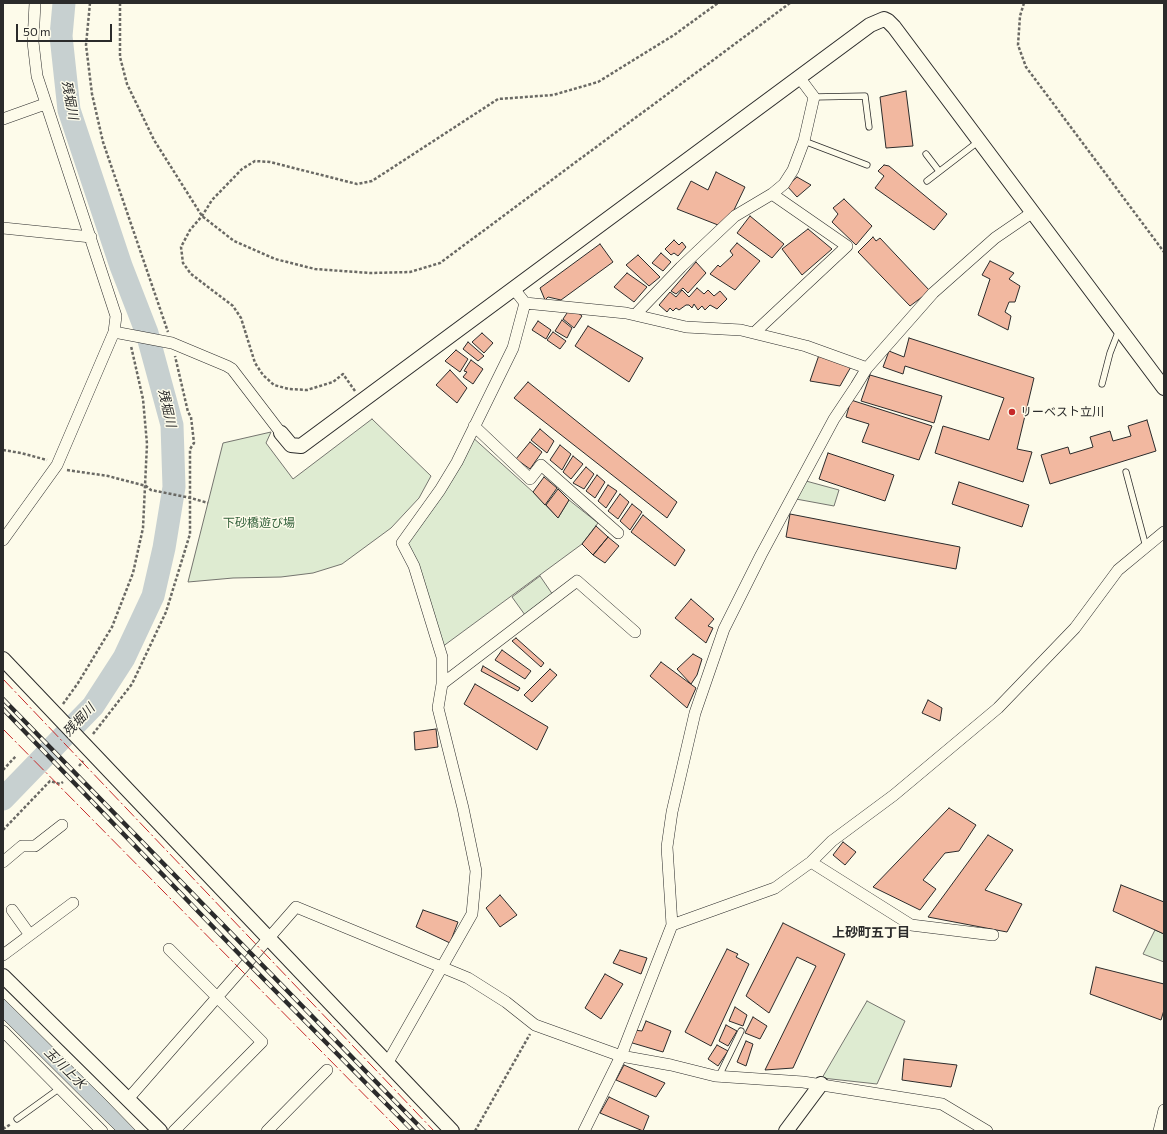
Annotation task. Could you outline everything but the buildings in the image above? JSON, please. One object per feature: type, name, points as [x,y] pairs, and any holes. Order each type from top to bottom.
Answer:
[{"type":"street","points":[[3,540],[57,465],[114,332],[116,316],[91,237],[45,104],[34,59],[33,19],[35,3]]},
{"type":"street","points":[[114,332],[130,340],[167,338],[232,369],[291,445],[301,446],[799,77],[879,20],[888,21],[980,141],[1164,388]]},
{"type":"street","points":[[635,315],[681,267],[735,216],[772,194],[784,184],[793,170],[804,141],[814,97],[799,77]]},
{"type":"street","points":[[3,120],[45,104]]},
{"type":"street","points":[[754,333],[847,246],[772,194]]},
{"type":"street","points":[[584,1131],[621,1056],[672,925],[667,847],[672,812],[695,714],[722,634],[761,555],[834,419],[867,368],[933,293],[995,238],[1033,212]]},
{"type":"street","points":[[3,228],[91,237]]},
{"type":"street","points":[[514,289],[525,303],[635,315],[686,327],[741,330],[806,346],[867,368]]},
{"type":"street","points":[[388,1062],[472,914],[476,871],[463,808],[438,708],[442,684],[442,657],[414,566],[402,543],[440,490],[461,454],[513,348],[525,303]]},
{"type":"street","points":[[474,426],[530,480],[541,465],[618,532]]},
{"type":"street","points":[[672,925],[775,888],[811,862],[832,842],[894,795],[998,708],[1075,628],[1118,570],[1164,532]]},
{"type":"street","points":[[442,684],[578,581],[636,632]]},
{"type":"street","points":[[3,659],[85,739],[269,938],[452,1131]]},
{"type":"street","points":[[3,862],[22,846],[35,846],[62,825]]},
{"type":"street","points":[[811,862],[911,925],[993,936]]},
{"type":"street","points":[[3,955],[73,903]]},
{"type":"street","points":[[128,1100],[216,997],[296,907],[475,982],[506,1002],[535,1025],[621,1056],[719,1077],[821,1084],[942,1104],[987,1131]]},
{"type":"street","points":[[12,910],[30,935]]},
{"type":"street","points":[[169,950],[262,1042],[174,1131]]},
{"type":"street","points":[[3,976],[160,1131]]},
{"type":"street","points":[[3,1031],[102,1131]]},
{"type":"street","points":[[267,1131],[327,1070]]},
{"type":"street","points":[[786,1131],[821,1084]]},
{"type":"street","points":[[1159,1131],[1164,1110]]},
{"type":"lane","points":[[814,97],[865,96],[869,128]]},
{"type":"lane","points":[[804,141],[867,165]]},
{"type":"lane","points":[[927,181],[980,141]]},
{"type":"lane","points":[[926,154],[940,171]]},
{"type":"lane","points":[[1102,384],[1110,353],[1120,328]]},
{"type":"lane","points":[[1126,472],[1146,548]]},
{"type":"lane","points":[[719,1077],[741,1031]]},
{"type":"lane","points":[[17,1119],[60,1088]]},
{"type":"path","points":[[90,3],[86,45],[92,94],[103,142],[167,338]]},
{"type":"path","points":[[120,3],[120,56],[127,84],[154,140],[202,216],[234,241],[275,259],[315,269],[370,273],[410,272],[440,263],[790,3]]},
{"type":"path","points":[[348,382],[343,374],[333,382],[307,390],[289,389],[274,385],[263,376],[255,363],[241,318],[233,306],[191,274],[183,263],[181,247],[190,230],[202,216],[212,200],[242,168],[255,161],[270,162],[357,184],[372,181],[498,99],[553,95],[598,82],[674,35],[718,3]]},
{"type":"path","points":[[1024,3],[1020,16],[1018,45],[1026,67],[1164,252]]},
{"type":"path","points":[[58,711],[78,684],[114,620],[133,573],[143,528],[147,444],[143,399],[130,340]]},
{"type":"path","points":[[85,739],[132,684],[166,612],[190,534],[190,449],[194,443],[192,417],[188,412],[175,352]]},
{"type":"path","points":[[3,450],[51,461]]},
{"type":"path","points":[[64,469],[108,476],[146,486],[151,490],[208,503]]},
{"type":"path","points":[[3,770],[16,756]]},
{"type":"path","points":[[3,830],[50,781],[60,784],[63,782]]},
{"type":"path","points":[[475,1131],[535,1025]]},
{"type":"green space","name":"下砂橋遊び場","points":[[372,419],[431,476],[419,498],[391,528],[342,564],[313,573],[281,577],[233,578],[188,582],[223,443],[271,432],[266,443],[293,479]]},
{"type":"green space","points":[[470,435],[533,492],[558,518],[569,500],[598,523],[582,544],[442,647],[406,544]]},
{"type":"green space","points":[[806,481],[839,490],[834,506],[796,499]]},
{"type":"green space","points":[[540,576],[553,595],[525,615],[512,597]]},
{"type":"green space","points":[[1155,930],[1164,934],[1164,962],[1143,954]]},
{"type":"green space","points":[[867,1001],[905,1021],[877,1084],[822,1078]]},
{"type":"water","name":"玉川上水","points":[[3,998],[136,1131],[116,1131],[3,1019]]},
{"type":"waterway","name":"残堀川","points":[[3,799],[93,706],[124,658],[153,596],[164,548],[174,487],[172,425],[147,333],[121,266],[69,110],[61,36],[64,3]]},
{"type":"railway","points":[[3,699],[424,1131]]},
{"type":"railway","points":[[3,709],[242,957],[413,1131]]},
{"type":"power","points":[[3,679],[434,1131]]},
{"type":"power","points":[[3,729],[400,1131]]},
{"type":"place","name":"リーベスト立川","points":[[1012,412]]},
{"type":"district","name":"上砂町五丁目","points":[[871,933]]}]
